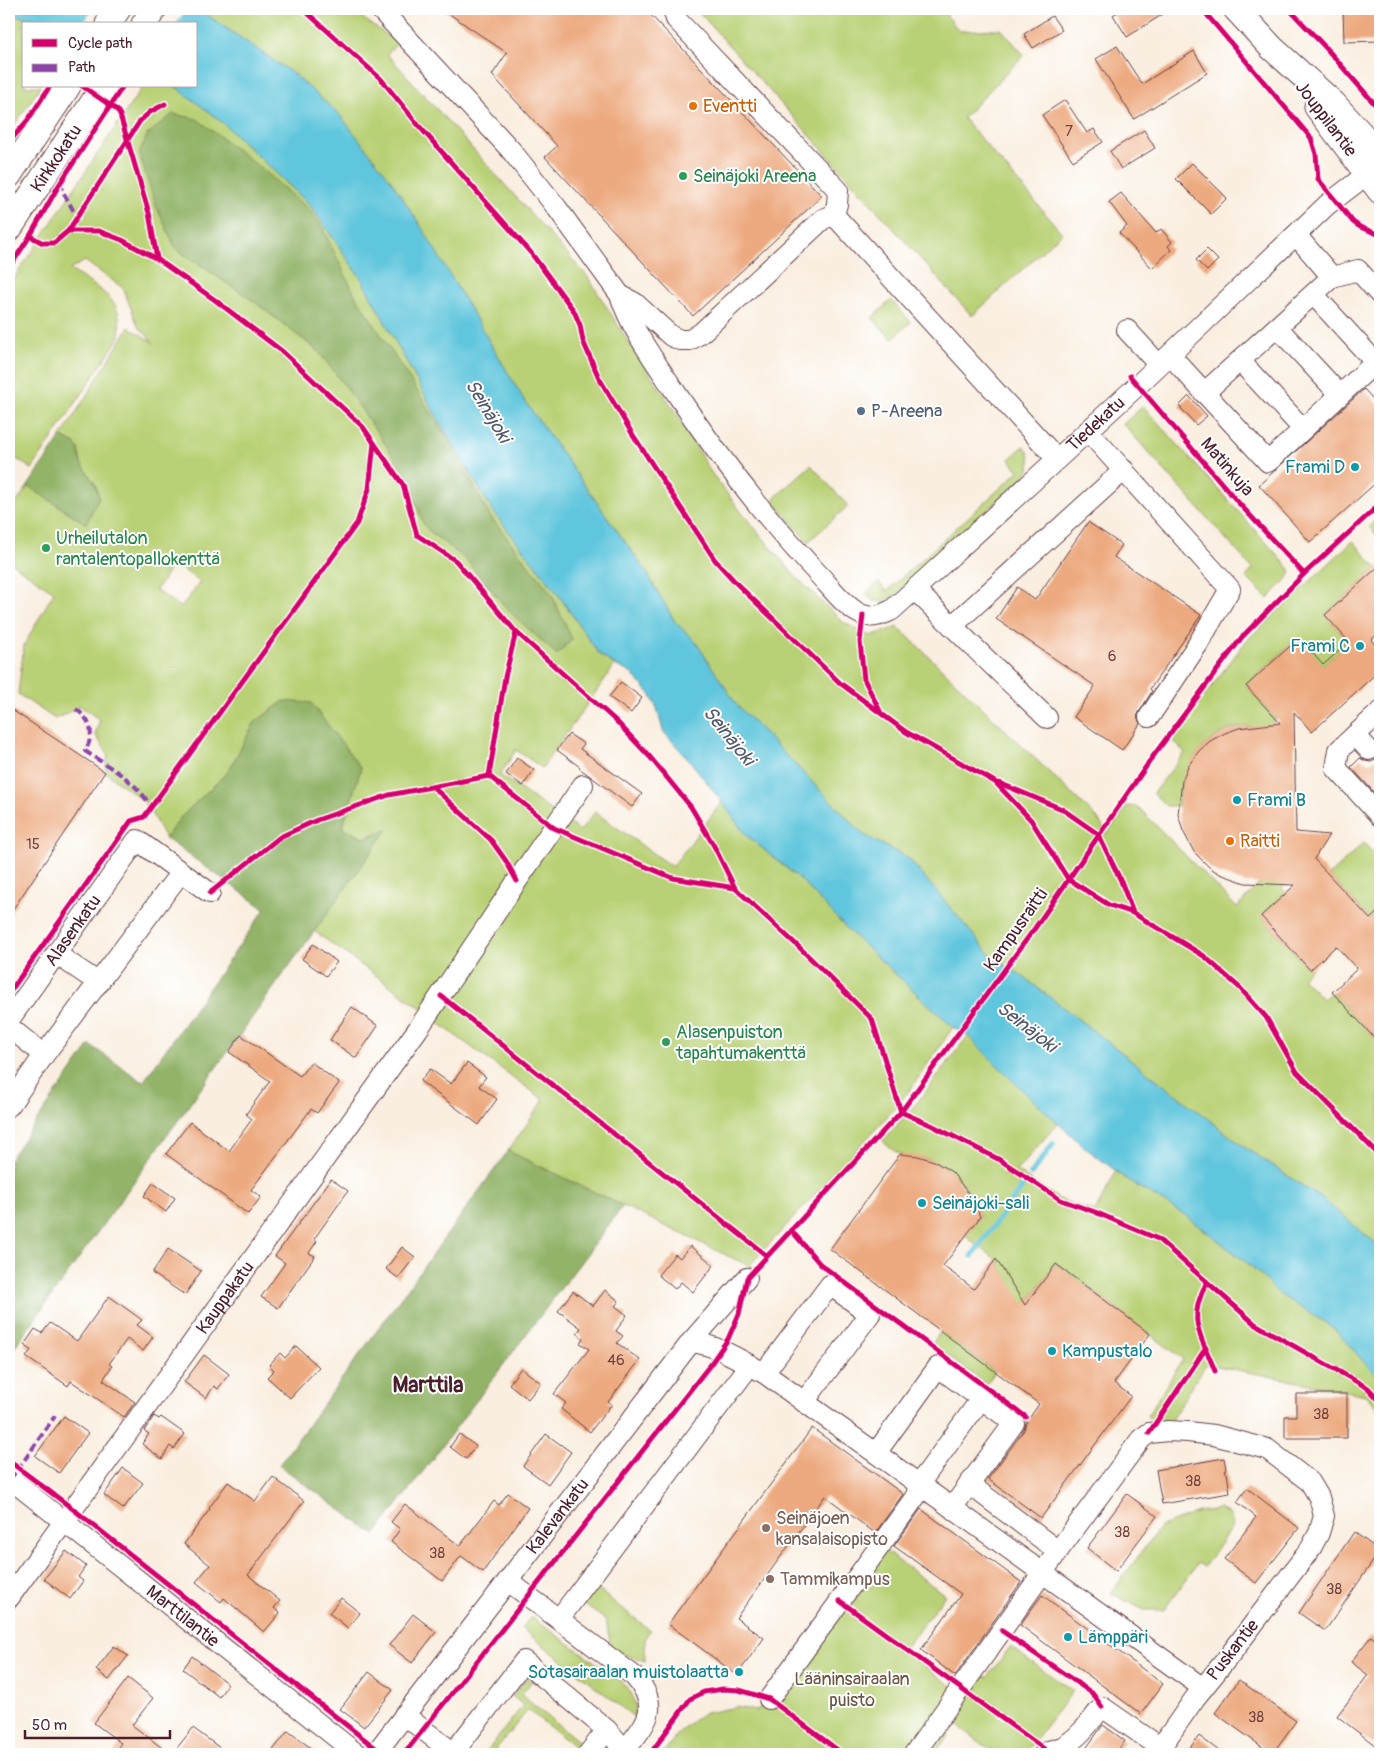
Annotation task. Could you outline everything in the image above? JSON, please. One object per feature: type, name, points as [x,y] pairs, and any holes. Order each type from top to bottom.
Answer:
[{"type":"main road","points":[[109,22],[118,9]]},
{"type":"main road","points":[[145,22],[154,9]]},
{"type":"main road","name":"Jouppilantie","points":[[1236,9],[1272,48],[1377,171]]},
{"type":"main road","name":"Kirkkokatu","points":[[9,175],[67,88]]},
{"type":"main road","name":"Kirkkokatu","points":[[9,229],[103,88]]},
{"type":"street","points":[[380,9],[516,156],[558,208],[620,295],[636,303],[671,336],[680,340],[690,340],[701,333],[823,219],[834,215]]},
{"type":"street","points":[[673,9],[676,19],[838,190],[834,215]]},
{"type":"street","name":"Tiedekatu","points":[[620,295],[625,311],[661,372],[715,450],[780,532],[846,604],[863,615],[876,617],[892,610],[915,590],[1165,360],[1327,205],[1377,171]]},
{"type":"street","points":[[834,215],[1057,459]]},
{"type":"street","points":[[1296,235],[1332,278]]},
{"type":"street","points":[[1204,393],[1332,278],[1358,270],[1380,295]]},
{"type":"street","points":[[1127,330],[1204,393],[1268,462],[1378,360],[1314,295]]},
{"type":"street","points":[[1278,327],[1340,395]]},
{"type":"street","points":[[1240,361],[1303,429]]},
{"type":"street","points":[[1088,431],[1230,589],[1198,644],[1149,718]]},
{"type":"street","points":[[952,626],[1124,470]]},
{"type":"street","points":[[915,590],[1047,718]]},
{"type":"street","points":[[1380,712],[1338,750],[1336,768],[1380,816]]},
{"type":"street","points":[[1355,735],[1369,750]]},
{"type":"street","name":"Kauppakatu","points":[[9,1598],[441,996],[516,881],[583,785]]},
{"type":"street","name":"Alasenkatu","points":[[9,1020],[137,840],[181,872]]},
{"type":"street","points":[[9,1106],[44,1055],[181,872],[210,893]]},
{"type":"street","points":[[56,954],[98,983]]},
{"type":"street","points":[[9,1027],[44,1055]]},
{"type":"street","name":"Kalevankatu","points":[[372,1754],[378,1750],[691,1342],[746,1278]]},
{"type":"street","points":[[559,1619],[757,1369],[830,1285],[870,1314],[804,1402]]},
{"type":"street","points":[[691,1342],[721,1349],[757,1369],[1203,1688]]},
{"type":"street","points":[[876,1453],[938,1368],[981,1399],[1014,1423],[952,1508]]},
{"type":"street","points":[[769,1699],[916,1496],[919,1484],[981,1399]]},
{"type":"street","name":"Puskantie","points":[[1058,1551],[1136,1445],[1149,1432],[1168,1431],[1214,1435],[1267,1449],[1327,1496],[1319,1533],[1311,1548],[1203,1688],[1158,1750]]},
{"type":"street","name":"Marttilantie","points":[[9,1478],[357,1754]]},
{"type":"street","points":[[914,1754],[1058,1551],[969,1484]]},
{"type":"street","points":[[508,1580],[634,1676],[644,1686],[650,1700],[647,1719],[622,1754]]},
{"type":"street","points":[[404,1715],[454,1754],[524,1661],[607,1730],[616,1740],[622,1754]]},
{"type":"street","points":[[1044,1754],[1047,1751],[1064,1747],[1080,1734],[1102,1707],[1158,1750]]},
{"type":"street","points":[[588,1754],[607,1730]]},
{"type":"green space","points":[[198,9],[350,9],[398,43],[387,54],[588,277],[677,414],[710,471],[742,513],[796,577],[843,622],[870,636],[898,627],[1097,818],[1107,834],[1127,806],[1138,807],[1237,908],[1260,883],[1291,880],[1282,888],[1286,893],[1261,916],[1310,970],[1302,978],[1323,999],[1332,992],[1380,1044],[1380,1247],[1321,1198],[1244,1147],[1021,975],[993,958],[908,858],[864,835],[736,704],[695,641],[675,622],[645,570],[524,400],[485,334],[295,75]]},
{"type":"green space","points":[[698,9],[942,9],[959,31],[1001,29],[1024,55],[963,118],[1062,233],[972,316]]},
{"type":"green space","points":[[9,15],[63,22],[22,22],[22,88],[40,88],[9,133]]},
{"type":"green space","points":[[142,88],[178,88],[223,123],[310,205],[361,278],[434,412],[492,510],[555,590],[599,654],[615,665],[542,768],[516,750],[500,775],[580,831],[595,812],[672,867],[722,802],[745,834],[801,880],[850,932],[953,1027],[910,1090],[749,1266],[508,1151],[544,1100],[314,931],[387,829],[364,838],[342,828],[361,768],[255,722],[228,772],[182,816],[165,838],[145,802],[105,772],[108,754],[95,734],[100,720],[79,705],[76,709],[55,719],[18,694],[24,645],[54,592],[9,561],[9,514],[28,486],[86,523],[95,484],[81,464],[74,445],[61,437],[129,327],[154,343],[138,326],[123,288],[85,261],[70,269],[106,294],[112,301],[119,316],[120,336],[32,469],[17,459],[9,460],[9,286]],"holes":[[[174,563],[200,582],[181,608],[156,590]]]},
{"type":"green space","points":[[173,114],[197,119],[266,172],[310,210],[321,225],[355,295],[447,437],[490,516],[551,593],[572,639],[557,655],[510,612],[465,559],[429,531],[423,523],[407,476],[348,390],[318,351],[252,300],[176,249],[156,206],[139,153],[148,134]]},
{"type":"green space","points":[[891,300],[911,322],[892,339],[872,318]]},
{"type":"green space","points":[[1143,406],[1290,569],[1290,575],[1268,599],[1246,577],[1253,569],[1123,424]]},
{"type":"green space","points":[[61,437],[74,443],[78,448],[81,463],[95,484],[99,497],[86,524],[28,486]]},
{"type":"green space","points":[[1024,446],[1030,459],[1028,473],[894,596],[883,602],[873,601],[866,593],[879,582],[887,591],[1019,471],[1009,459]]},
{"type":"green space","points":[[811,465],[848,506],[808,542],[772,500]]},
{"type":"green space","points":[[1380,515],[1380,539],[1369,526]]},
{"type":"green space","points":[[1353,541],[1377,568],[1325,615],[1349,642],[1323,665],[1298,638],[1246,686],[1276,719],[1267,727],[1240,727],[1227,731],[1204,746],[1188,767],[1183,780],[1178,806],[1166,806],[1153,793],[1185,753],[1173,740],[1204,696],[1247,640]]},
{"type":"green space","points":[[284,701],[311,703],[361,768],[342,828],[364,838],[388,829],[9,1355],[9,1160],[90,1045],[143,1082],[265,909],[165,838],[182,816],[228,772],[255,722]]},
{"type":"green space","points":[[1364,843],[1380,861],[1380,910],[1370,919],[1329,875]]},
{"type":"green space","points":[[968,1036],[1058,1123],[1016,1171],[1061,1200],[1095,1212],[1116,1171],[1188,1217],[1251,1266],[1279,1294],[1334,1328],[1380,1380],[1380,1412],[1366,1395],[1206,1364],[1166,1428],[1147,1416],[1183,1359],[1056,1264],[1024,1306],[996,1259],[965,1236],[980,1217],[973,1200],[962,1184],[949,1170],[941,1165],[929,1159],[902,1154],[883,1141],[920,1099]]},
{"type":"green space","points":[[508,1151],[623,1206],[375,1535],[279,1465]]},
{"type":"green space","points":[[941,1331],[995,1372],[986,1384],[932,1344]]},
{"type":"green space","points":[[1219,1509],[1230,1515],[1233,1525],[1204,1567],[1198,1563],[1164,1610],[1144,1610],[1111,1593],[1160,1527],[1198,1512]]},
{"type":"green space","name":"Lääninsairaalan puisto","points":[[877,1545],[945,1595],[903,1651],[959,1691],[971,1674],[988,1677],[1010,1647],[1073,1691],[1024,1754],[996,1754],[957,1725],[934,1754],[662,1754],[683,1728],[702,1714],[736,1707],[757,1711]]},
{"type":"green space","points":[[596,1588],[650,1630],[645,1638],[645,1661],[611,1648],[606,1620],[583,1604]]},
{"type":"green space","points":[[531,1617],[619,1679],[627,1688],[634,1701],[634,1717],[521,1628]]},
{"type":"green space","points":[[527,1678],[532,1681],[521,1695],[582,1744],[578,1749],[528,1710],[492,1754],[485,1754],[523,1705],[512,1696]]},
{"type":"water","name":"Seinäjoki","points":[[9,9],[198,9],[295,75],[339,114],[388,176],[424,231],[524,400],[645,570],[675,622],[695,641],[736,704],[864,835],[908,858],[993,958],[1021,975],[1244,1147],[1321,1198],[1380,1247],[1380,1380],[1334,1328],[1279,1294],[1251,1266],[1188,1217],[1129,1181],[1083,1146],[1017,1085],[968,1036],[953,1027],[850,932],[801,880],[745,834],[690,761],[663,731],[657,708],[650,694],[631,673],[599,654],[555,590],[492,510],[434,412],[361,278],[310,205],[223,123],[178,88],[198,88],[198,22],[63,22],[9,15]]},
{"type":"pier","points":[[93,9],[186,9],[177,22],[84,22]]},
{"type":"building","name":"Seinäjoki Areena","points":[[442,9],[645,9],[822,196],[693,316],[545,157],[557,146],[492,75],[507,53]]},
{"type":"building","points":[[1123,9],[1171,9],[1127,37],[1113,15]]},
{"type":"building","points":[[1343,9],[1380,9],[1380,41],[1344,42]]},
{"type":"building","points":[[1052,16],[1062,30],[1033,48],[1024,34]]},
{"type":"building","points":[[1117,46],[1142,84],[1194,51],[1207,73],[1134,119],[1096,59]]},
{"type":"building","points":[[1065,100],[1087,133],[1094,129],[1103,142],[1073,161],[1042,115]]},
{"type":"building","points":[[1144,130],[1155,148],[1121,169],[1110,151]]},
{"type":"building","points":[[1192,163],[1227,198],[1211,214],[1176,179]]},
{"type":"building","points":[[1121,193],[1156,233],[1161,229],[1172,242],[1168,246],[1171,250],[1152,268],[1119,233],[1127,226],[1109,202]]},
{"type":"building","points":[[1207,249],[1218,260],[1207,271],[1196,260]]},
{"type":"building","name":"Frami D","points":[[1364,389],[1380,407],[1380,479],[1310,542],[1259,485]]},
{"type":"building","points":[[1189,396],[1207,416],[1196,425],[1179,406]]},
{"type":"building","points":[[1088,522],[1122,545],[1114,557],[1201,615],[1150,689],[1152,691],[1137,716],[1140,724],[1122,750],[1074,717],[1095,686],[996,619],[1017,587],[1035,600]]},
{"type":"building","points":[[1380,565],[1380,632],[1371,640],[1380,650],[1380,670],[1312,732],[1294,712],[1296,832],[1329,835],[1314,859],[1370,919],[1380,910],[1380,1044],[1332,992],[1357,969],[1336,946],[1310,970],[1261,916],[1295,885],[1245,883],[1220,874],[1210,868],[1194,852],[1183,831],[1178,814],[1182,781],[1188,766],[1199,751],[1210,741],[1239,728],[1280,723],[1246,686],[1299,638],[1323,665],[1349,642],[1325,615]]},
{"type":"building","points":[[621,682],[642,698],[631,713],[609,697]]},
{"type":"building","points":[[9,708],[105,772],[9,915]]},
{"type":"building","points":[[569,734],[584,744],[580,749],[642,794],[632,807],[557,750]]},
{"type":"building","points":[[1380,754],[1380,799],[1351,767],[1360,758],[1371,762],[1377,759]]},
{"type":"building","points":[[517,758],[534,770],[523,786],[506,774]]},
{"type":"building","points":[[313,944],[337,962],[326,976],[302,959]]},
{"type":"building","points":[[352,1007],[378,1026],[356,1058],[330,1040]]},
{"type":"building","points":[[241,1035],[300,1076],[311,1062],[339,1083],[317,1113],[311,1109],[251,1190],[261,1197],[248,1214],[166,1154],[190,1122],[229,1151],[252,1119],[246,1114],[270,1081],[229,1052]]},
{"type":"building","points":[[467,1063],[486,1077],[479,1086],[497,1099],[479,1125],[420,1081],[430,1069],[451,1084]]},
{"type":"building","name":"Kampustalo","points":[[900,1154],[918,1156],[934,1161],[952,1172],[975,1202],[980,1217],[943,1266],[974,1289],[996,1259],[1025,1305],[1056,1264],[1150,1334],[1114,1383],[1131,1396],[1041,1518],[988,1479],[1024,1430],[1026,1423],[1039,1404],[830,1249]]},
{"type":"building","points":[[331,1179],[348,1191],[314,1239],[317,1241],[309,1253],[315,1256],[278,1308],[261,1297],[285,1263],[275,1256]]},
{"type":"building","points":[[153,1183],[175,1198],[166,1212],[144,1196]]},
{"type":"building","points":[[690,1246],[714,1265],[693,1292],[681,1282],[675,1289],[658,1275],[675,1254],[680,1258]]},
{"type":"building","points":[[402,1247],[415,1257],[398,1278],[386,1269]]},
{"type":"building","points":[[168,1249],[201,1271],[185,1295],[152,1273]]},
{"type":"building","points":[[605,1290],[619,1301],[615,1306],[627,1315],[616,1331],[623,1336],[617,1343],[640,1360],[608,1402],[612,1404],[590,1432],[561,1409],[566,1403],[554,1394],[589,1349],[580,1343],[583,1338],[577,1333],[581,1328],[558,1311],[573,1291],[593,1306]]},
{"type":"building","points":[[109,1296],[142,1320],[137,1325],[153,1337],[143,1351],[127,1339],[109,1364],[112,1366],[103,1380],[135,1402],[124,1417],[71,1381],[68,1386],[26,1357],[31,1350],[24,1345],[35,1329],[42,1333],[50,1323],[77,1341]]},
{"type":"building","points":[[296,1346],[319,1367],[290,1398],[267,1377],[274,1370],[269,1365],[280,1353],[285,1358]]},
{"type":"building","points":[[204,1355],[229,1374],[218,1389],[214,1386],[206,1398],[184,1382]]},
{"type":"building","points":[[521,1368],[541,1383],[528,1399],[509,1384]]},
{"type":"building","points":[[1296,1394],[1347,1394],[1347,1438],[1285,1438],[1285,1416],[1296,1416]]},
{"type":"building","points":[[64,1416],[88,1433],[59,1473],[35,1456]]},
{"type":"building","points":[[154,1416],[159,1419],[161,1417],[185,1434],[174,1449],[170,1446],[162,1459],[142,1444],[149,1434],[144,1431]]},
{"type":"building","points":[[812,1428],[903,1494],[875,1533],[825,1496],[736,1618],[764,1638],[737,1675],[668,1624]]},
{"type":"building","points":[[459,1434],[476,1446],[466,1459],[450,1447]]},
{"type":"building","points":[[546,1434],[571,1452],[548,1484],[523,1466]]},
{"type":"building","points":[[1224,1458],[1230,1493],[1162,1504],[1156,1470]]},
{"type":"building","points":[[123,1468],[143,1483],[123,1509],[104,1495]]},
{"type":"building","points":[[273,1477],[304,1501],[248,1575],[280,1601],[274,1608],[280,1613],[264,1632],[224,1598],[221,1602],[196,1582],[210,1565],[184,1544],[228,1482],[255,1501]]},
{"type":"building","points":[[1247,1488],[1299,1528],[1256,1583],[1224,1559],[1256,1517],[1237,1502]]},
{"type":"building","points":[[508,1493],[528,1508],[483,1572],[461,1556],[442,1581],[391,1542],[400,1529],[391,1522],[405,1504],[460,1546],[494,1501],[499,1505]]},
{"type":"building","points":[[1127,1494],[1157,1516],[1116,1571],[1087,1548]]},
{"type":"building","points":[[921,1509],[1021,1582],[955,1676],[921,1650],[961,1594],[894,1546]]},
{"type":"building","points":[[1354,1532],[1380,1551],[1325,1631],[1299,1613]]},
{"type":"building","points":[[66,1551],[86,1566],[78,1577],[83,1581],[70,1599],[44,1579]]},
{"type":"building","name":"Lämppäri","points":[[1042,1595],[1163,1684],[1141,1714],[1020,1625]]},
{"type":"building","points":[[341,1598],[360,1613],[348,1628],[329,1613]]},
{"type":"building","points":[[413,1614],[436,1632],[412,1663],[389,1645]]},
{"type":"building","points":[[1371,1636],[1380,1643],[1380,1749],[1337,1716],[1368,1675],[1351,1662]]},
{"type":"building","points":[[114,1646],[128,1656],[109,1680],[96,1670]]},
{"type":"building","points":[[192,1656],[228,1684],[219,1697],[183,1669]]},
{"type":"building","points":[[369,1672],[393,1690],[364,1727],[340,1709]]},
{"type":"building","points":[[128,1678],[153,1698],[132,1725],[170,1754],[113,1754],[121,1743],[94,1723]]},
{"type":"building","points":[[1239,1680],[1296,1721],[1272,1754],[1215,1713]]},
{"type":"building","points":[[1103,1725],[1125,1741],[1115,1754],[1082,1754]]},
{"type":"building","points":[[193,1728],[228,1754],[172,1754]]},
{"type":"building","points":[[288,1731],[319,1754],[270,1754]]},
{"type":"building","points":[[1199,1736],[1223,1754],[1185,1754]]},
{"type":"waterway","points":[[1031,1174],[1053,1144]]},
{"type":"waterway","points":[[972,1256],[1025,1183]]},
{"type":"marked path","points":[[60,182],[62,190],[78,219]]},
{"type":"marked path","points":[[76,709],[89,723],[91,733],[85,751],[130,782],[138,789],[151,807]]},
{"type":"marked path","points":[[10,1479],[55,1416]]},
{"type":"cycle path","points":[[303,9],[381,79],[419,126],[531,253],[574,311],[580,325],[583,341],[599,378],[633,435],[715,560],[738,585],[840,683],[906,732],[995,782],[1031,820],[1068,879],[1109,905],[1133,913]]},
{"type":"cycle path","points":[[1202,9],[1311,138],[1316,154],[1318,179],[1353,222],[1380,235]]},
{"type":"cycle path","points":[[1289,9],[1380,110]]},
{"type":"cycle path","points":[[9,142],[28,120],[49,88]]},
{"type":"cycle path","points":[[85,88],[117,110],[120,115],[149,213],[157,259]]},
{"type":"cycle path","points":[[9,268],[59,185],[122,88]]},
{"type":"cycle path","points":[[68,231],[140,121],[150,112],[165,104]]},
{"type":"cycle path","points":[[30,236],[43,243],[54,243],[68,231],[99,231],[122,240],[157,259],[283,352],[363,427],[403,485],[417,535],[456,561],[516,632],[616,721],[650,757],[691,807],[714,846],[735,888],[800,948],[872,1019],[901,1112],[1000,1160],[1061,1200],[1095,1212],[1158,1239],[1255,1324],[1368,1388],[1380,1401]]},
{"type":"cycle path","name":"Matinkuja","points":[[1130,376],[1236,500],[1304,574]]},
{"type":"cycle path","points":[[9,993],[131,821],[144,817],[357,523],[369,489],[374,443]]},
{"type":"cycle path","name":"Kampusraitti","points":[[404,1754],[710,1365],[728,1339],[739,1314],[747,1278],[901,1112],[1035,928],[1154,755],[1242,637],[1304,574],[1380,504]]},
{"type":"cycle path","points":[[863,615],[860,642],[864,679],[880,711]]},
{"type":"cycle path","points":[[516,632],[505,677],[489,776],[554,828],[673,878],[735,888]]},
{"type":"cycle path","points":[[210,893],[280,837],[317,820],[389,795],[489,776]]},
{"type":"cycle path","points":[[999,783],[1062,809],[1098,834],[1121,881],[1133,913],[1204,956],[1240,988],[1266,1017],[1297,1072],[1380,1156]]},
{"type":"cycle path","points":[[433,787],[491,840],[517,881]]},
{"type":"cycle path","points":[[441,996],[767,1256]]},
{"type":"cycle path","points":[[791,1230],[820,1264],[1026,1417]]},
{"type":"cycle path","points":[[1207,1282],[1197,1307],[1197,1317],[1201,1337],[1215,1371]]},
{"type":"cycle path","points":[[1149,1433],[1206,1348]]},
{"type":"cycle path","points":[[9,1461],[73,1509],[383,1754]]},
{"type":"cycle path","points":[[840,1601],[1047,1751]]},
{"type":"cycle path","points":[[1002,1631],[1092,1693],[1102,1707]]},
{"type":"cycle path","points":[[650,1754],[690,1699],[704,1692],[723,1689],[739,1690],[769,1699],[843,1754]]},
{"type":"place","name":"Eventti","points":[[693,106]]},
{"type":"place","name":"Seinäjoki Areena","points":[[683,176]]},
{"type":"place","name":"P-Areena","points":[[861,411]]},
{"type":"place","name":"Frami D","points":[[1355,467]]},
{"type":"place","name":"Urheilutalon rantalentopallokenttä","points":[[46,548]]},
{"type":"place","name":"Frami C","points":[[1360,646]]},
{"type":"place","name":"Frami B","points":[[1237,800]]},
{"type":"place","name":"Raitti","points":[[1230,841]]},
{"type":"place","name":"Alasenpuiston tapahtumakenttä","points":[[666,1042]]},
{"type":"place","name":"Seinäjoki-sali","points":[[922,1203]]},
{"type":"place","name":"Kampustalo","points":[[1052,1351]]},
{"type":"place","name":"Seinäjoen kansalaisopisto","points":[[766,1528]]},
{"type":"place","name":"Tammikampus","points":[[770,1579]]},
{"type":"place","name":"Lämppäri","points":[[1068,1637]]},
{"type":"place","name":"Sotasairaalan muistolaatta","points":[[739,1672]]},
{"type":"district","name":"Marttila","points":[[428,1385]]}]
